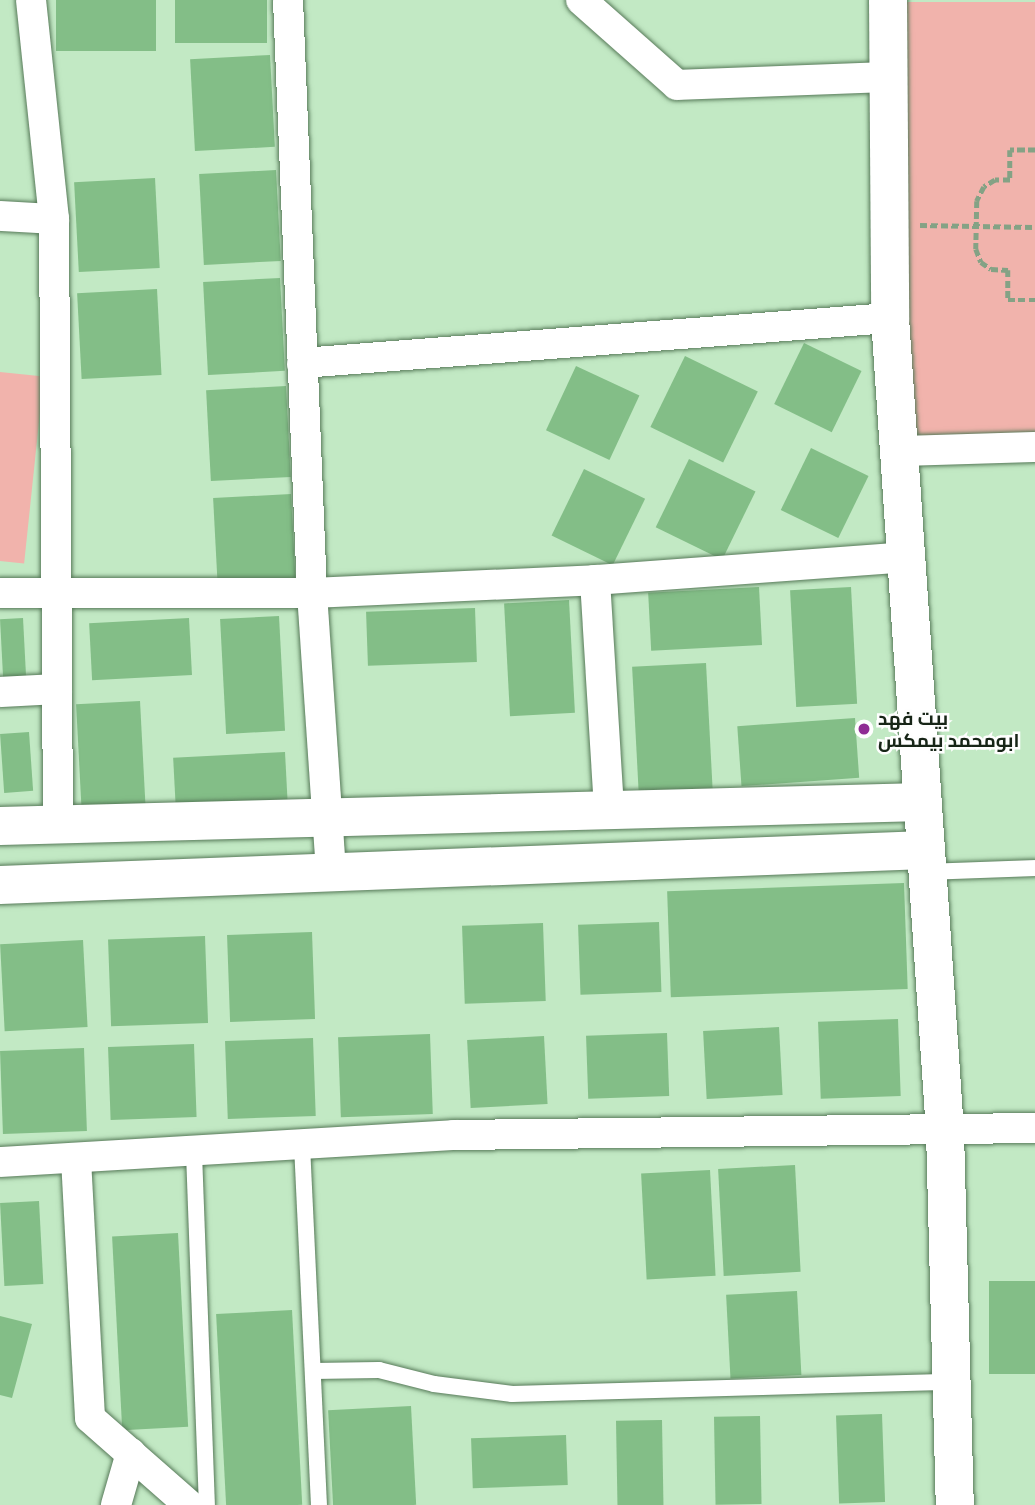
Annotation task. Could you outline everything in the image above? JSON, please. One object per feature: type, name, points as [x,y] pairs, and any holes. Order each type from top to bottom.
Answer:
[{"type":"street","points":[[31,0],[54,219],[58,825]]},
{"type":"street","points":[[288,0],[312,593],[331,873]]},
{"type":"street","points":[[581,0],[677,85],[885,77]]},
{"type":"street","points":[[888,0],[885,77],[890,318],[945,1132],[955,1505]]},
{"type":"street","points":[[0,216],[54,219]]},
{"type":"street","points":[[302,363],[890,318]]},
{"type":"street","points":[[901,451],[1035,447]]},
{"type":"street","points":[[0,593],[57,590],[312,593],[594,580],[907,557]]},
{"type":"street","points":[[594,580],[609,810]]},
{"type":"street","points":[[0,692],[57,689]]},
{"type":"street","points":[[0,826],[923,802]]},
{"type":"street","points":[[0,885],[331,873],[925,861]]},
{"type":"street","points":[[0,1162],[194,1153],[454,1135],[945,1132],[1035,1128]]},
{"type":"street","points":[[76,1159],[90,1418],[189,1505]]},
{"type":"street","points":[[116,1505],[131,1454]]},
{"type":"lane","points":[[925,861],[1035,868]]},
{"type":"lane","points":[[302,1145],[319,1505]]},
{"type":"lane","points":[[194,1153],[208,1505]]},
{"type":"lane","points":[[313,1371],[379,1370],[434,1384],[512,1394],[952,1381]]},
{"type":"path","points":[[1035,150],[1010,150],[1010,180],[995,180],[984,187],[977,201],[976,226],[981,262],[990,269],[1008,270],[1008,299],[1035,300]]},
{"type":"path","points":[[888,225],[1035,226]]},
{"type":"shaded area","points":[[897,2],[1035,2],[1035,439],[897,439]]},
{"type":"shaded area","points":[[0,372],[44,377],[24,564],[0,561]]},
{"type":"building","points":[[56,0],[156,0],[156,51],[56,51]]},
{"type":"building","points":[[175,0],[267,0],[267,43],[175,43]]},
{"type":"building","points":[[270,55],[275,147],[195,151],[190,59]]},
{"type":"building","points":[[276,170],[281,261],[204,265],[199,174]]},
{"type":"building","points":[[155,178],[160,268],[79,272],[74,182]]},
{"type":"building","points":[[280,278],[285,371],[208,375],[203,282]]},
{"type":"building","points":[[157,289],[162,375],[82,379],[77,293]]},
{"type":"building","points":[[804,343],[862,371],[832,432],[774,404]]},
{"type":"building","points":[[685,356],[758,392],[723,463],[650,427]]},
{"type":"building","points":[[576,366],[639,396],[609,460],[546,430]]},
{"type":"building","points":[[286,386],[291,477],[211,481],[206,390]]},
{"type":"building","points":[[811,448],[869,476],[838,538],[781,510]]},
{"type":"building","points":[[689,459],[756,491],[722,560],[656,527]]},
{"type":"building","points":[[584,469],[645,499],[613,565],[552,536]]},
{"type":"building","points":[[291,494],[296,581],[218,585],[213,498]]},
{"type":"building","points":[[759,587],[762,645],[651,651],[648,593]]},
{"type":"building","points":[[851,587],[857,704],[796,707],[790,590]]},
{"type":"building","points":[[569,600],[575,713],[510,716],[504,603]]},
{"type":"building","points":[[475,608],[477,662],[368,666],[366,612]]},
{"type":"building","points":[[279,616],[285,731],[226,734],[220,619]]},
{"type":"building","points":[[23,618],[26,684],[3,685],[0,619]]},
{"type":"building","points":[[189,618],[192,675],[92,680],[89,623]]},
{"type":"building","points":[[706,663],[713,791],[639,795],[632,667]]},
{"type":"building","points":[[140,701],[145,806],[82,809],[76,704]]},
{"type":"building","points":[[855,718],[859,778],[741,786],[737,726]]},
{"type":"building","points":[[29,732],[33,791],[4,793],[0,734]]},
{"type":"building","points":[[285,752],[288,809],[176,815],[173,758]]},
{"type":"building","points":[[904,883],[908,989],[671,997],[667,891]]},
{"type":"building","points":[[659,922],[661,992],[580,995],[578,925]]},
{"type":"building","points":[[543,923],[546,1001],[465,1004],[462,926]]},
{"type":"building","points":[[312,932],[315,1019],[230,1022],[227,935]]},
{"type":"building","points":[[205,936],[208,1023],[111,1026],[108,939]]},
{"type":"building","points":[[83,940],[88,1027],[5,1031],[0,944]]},
{"type":"building","points":[[898,1019],[901,1096],[821,1099],[818,1022]]},
{"type":"building","points":[[779,1027],[783,1095],[707,1099],[703,1031]]},
{"type":"building","points":[[667,1033],[669,1096],[588,1099],[586,1036]]},
{"type":"building","points":[[430,1034],[433,1114],[341,1117],[338,1037]]},
{"type":"building","points":[[544,1036],[548,1104],[471,1108],[467,1040]]},
{"type":"building","points":[[313,1038],[316,1116],[228,1119],[225,1041]]},
{"type":"building","points":[[194,1044],[197,1117],[111,1120],[108,1047]]},
{"type":"building","points":[[84,1048],[87,1131],[3,1134],[0,1051]]},
{"type":"building","points":[[795,1165],[801,1272],[724,1276],[718,1169]]},
{"type":"building","points":[[710,1170],[716,1276],[647,1279],[641,1174]]},
{"type":"building","points":[[39,1201],[43,1284],[4,1286],[0,1203]]},
{"type":"building","points":[[178,1233],[188,1427],[122,1430],[112,1236]]},
{"type":"building","points":[[989,1281],[1035,1281],[1035,1374],[989,1374]]},
{"type":"building","points":[[797,1291],[801,1375],[730,1379],[726,1295]]},
{"type":"building","points":[[292,1310],[302,1505],[226,1505],[216,1314]]},
{"type":"building","points":[[0,1316],[32,1324],[12,1398],[0,1395]]},
{"type":"building","points":[[411,1406],[416,1505],[333,1505],[328,1410]]},
{"type":"building","points":[[882,1414],[885,1502],[839,1504],[836,1416]]},
{"type":"building","points":[[760,1416],[762,1504],[716,1505],[714,1417]]},
{"type":"building","points":[[662,1420],[663,1505],[617,1505],[616,1421]]},
{"type":"building","points":[[566,1435],[568,1485],[473,1488],[471,1438]]},
{"type":"place","name":"بيت فهد ابومحمد بيمكس","points":[[864,729]]}]
